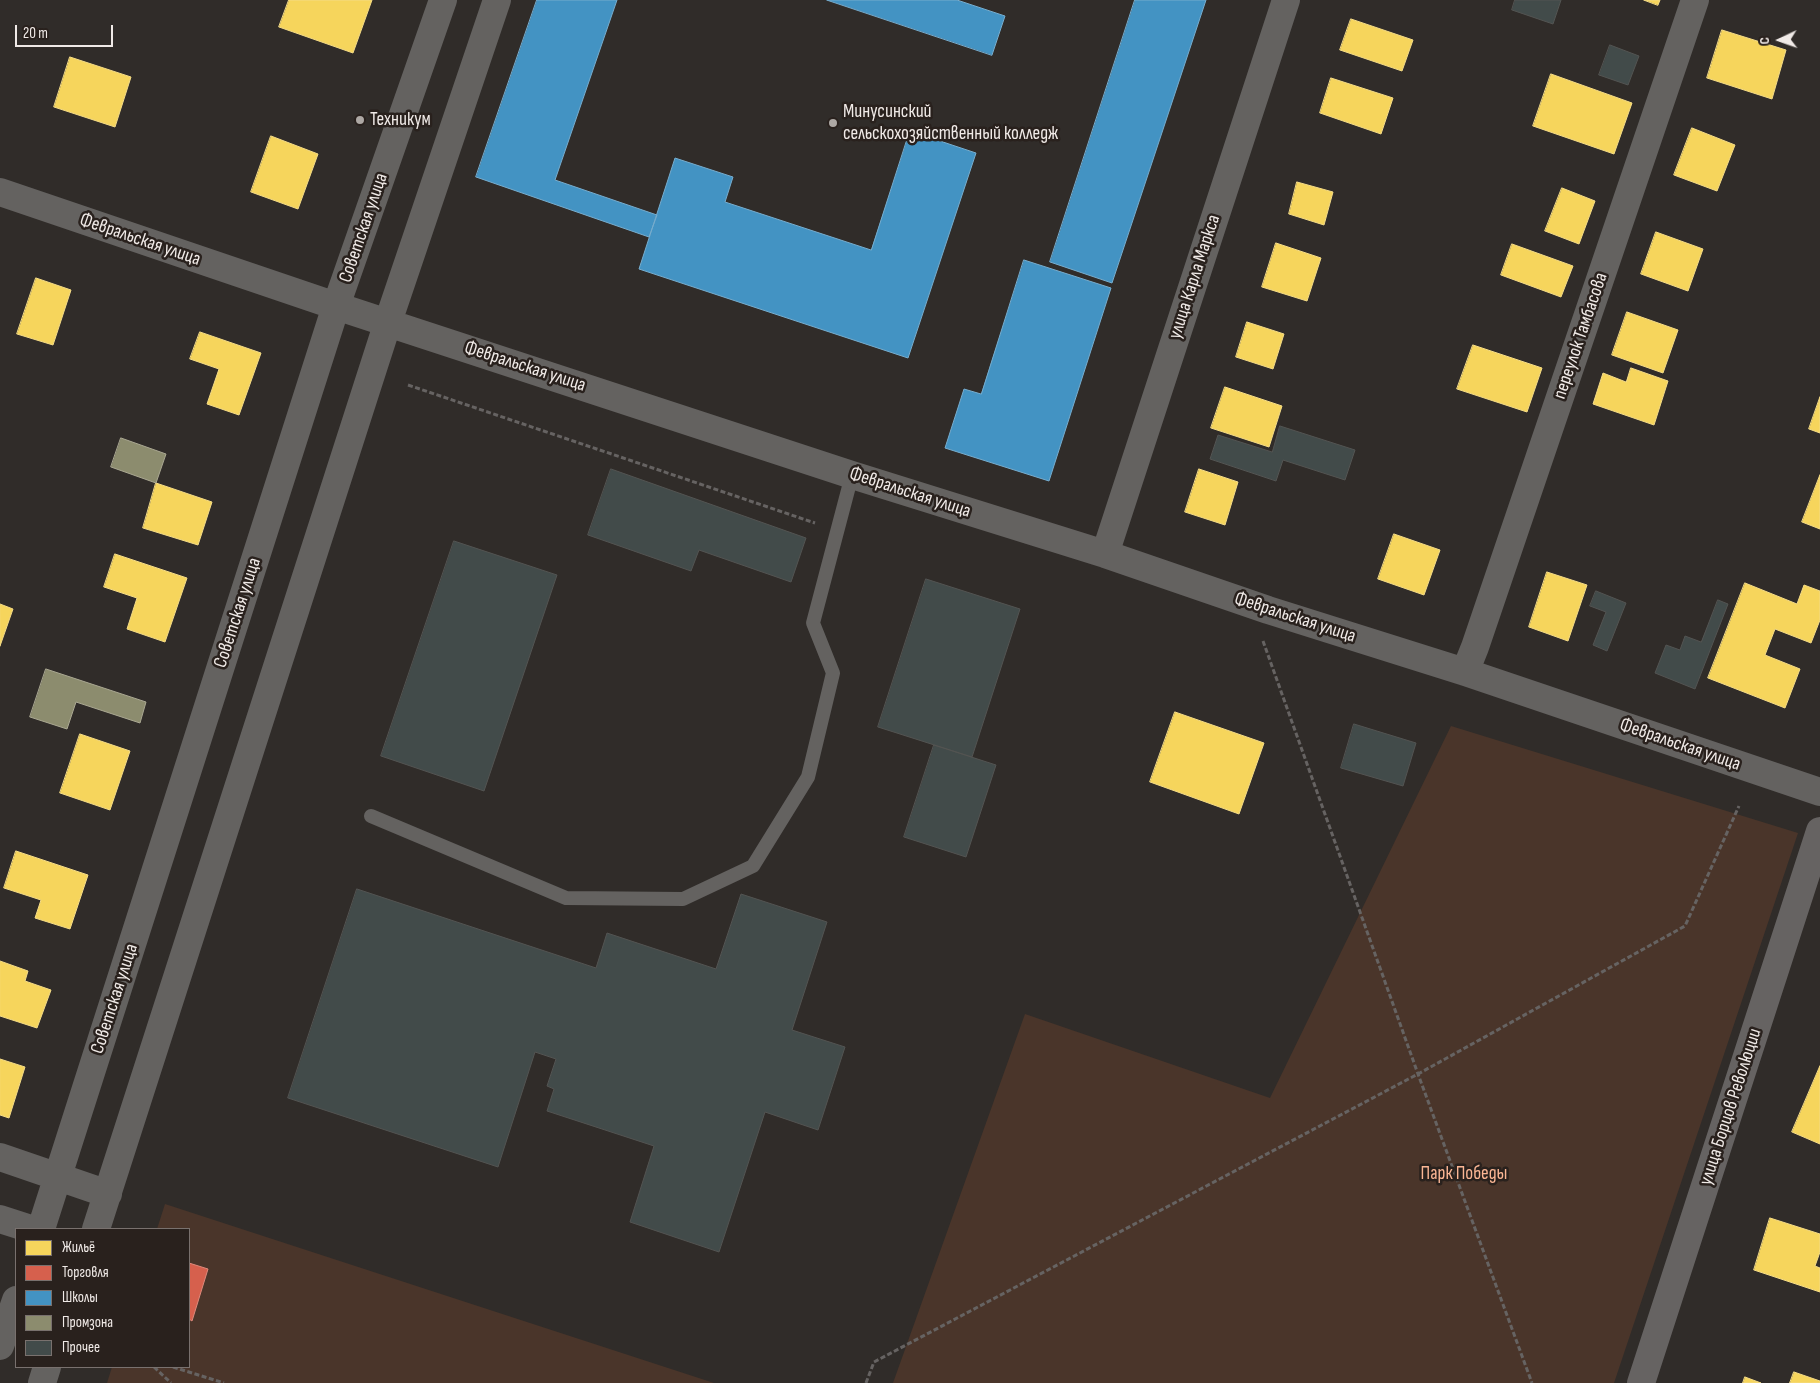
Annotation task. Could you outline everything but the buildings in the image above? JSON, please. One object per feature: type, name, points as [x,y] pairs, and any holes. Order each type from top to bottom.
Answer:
[{"type":"street","name":"Советская улица","points":[[41,1228],[336,306],[443,0]]},
{"type":"street","points":[[96,1228],[388,322],[497,0]]},
{"type":"street","name":"улица Карла Маркса","points":[[1105,554],[1286,0]]},
{"type":"street","name":"переулок Тамбасова","points":[[1465,672],[1694,0]]},
{"type":"street","name":"Февральская улица","points":[[0,192],[336,306],[852,475],[1105,554],[1268,610],[1465,672],[1820,792]]},
{"type":"street","name":"улица Борцов Революции","points":[[1641,1383],[1820,832]]},
{"type":"street","points":[[0,1157],[108,1194]]},
{"type":"street","points":[[0,1218],[29,1228]]},
{"type":"street","points":[[0,1346],[15,1303]]},
{"type":"street","points":[[42,1383],[47,1368]]},
{"type":"lane","points":[[371,816],[566,898],[683,899],[753,866],[808,777],[833,673],[813,623],[852,475]]},
{"type":"path","points":[[408,385],[820,524]]},
{"type":"path","points":[[1260,633],[1418,1074],[1532,1383]]},
{"type":"path","points":[[866,1383],[874,1362],[1418,1074],[1685,926],[1739,806]]},
{"type":"path","points":[[155,1368],[170,1383]]},
{"type":"path","points":[[176,1368],[224,1383]]},
{"type":"green space","name":"Парк Победы","points":[[1451,726],[1798,833],[1614,1383],[893,1383],[1025,1014],[1270,1098]]},
{"type":"green space","points":[[165,1204],[714,1383],[107,1383],[112,1368],[190,1368],[190,1228],[157,1228]]},
{"type":"place","name":"Техникум","points":[[360,120]]},
{"type":"place","name":"Минусинский сельскохозяйственный колледж","points":[[833,123]]}]
